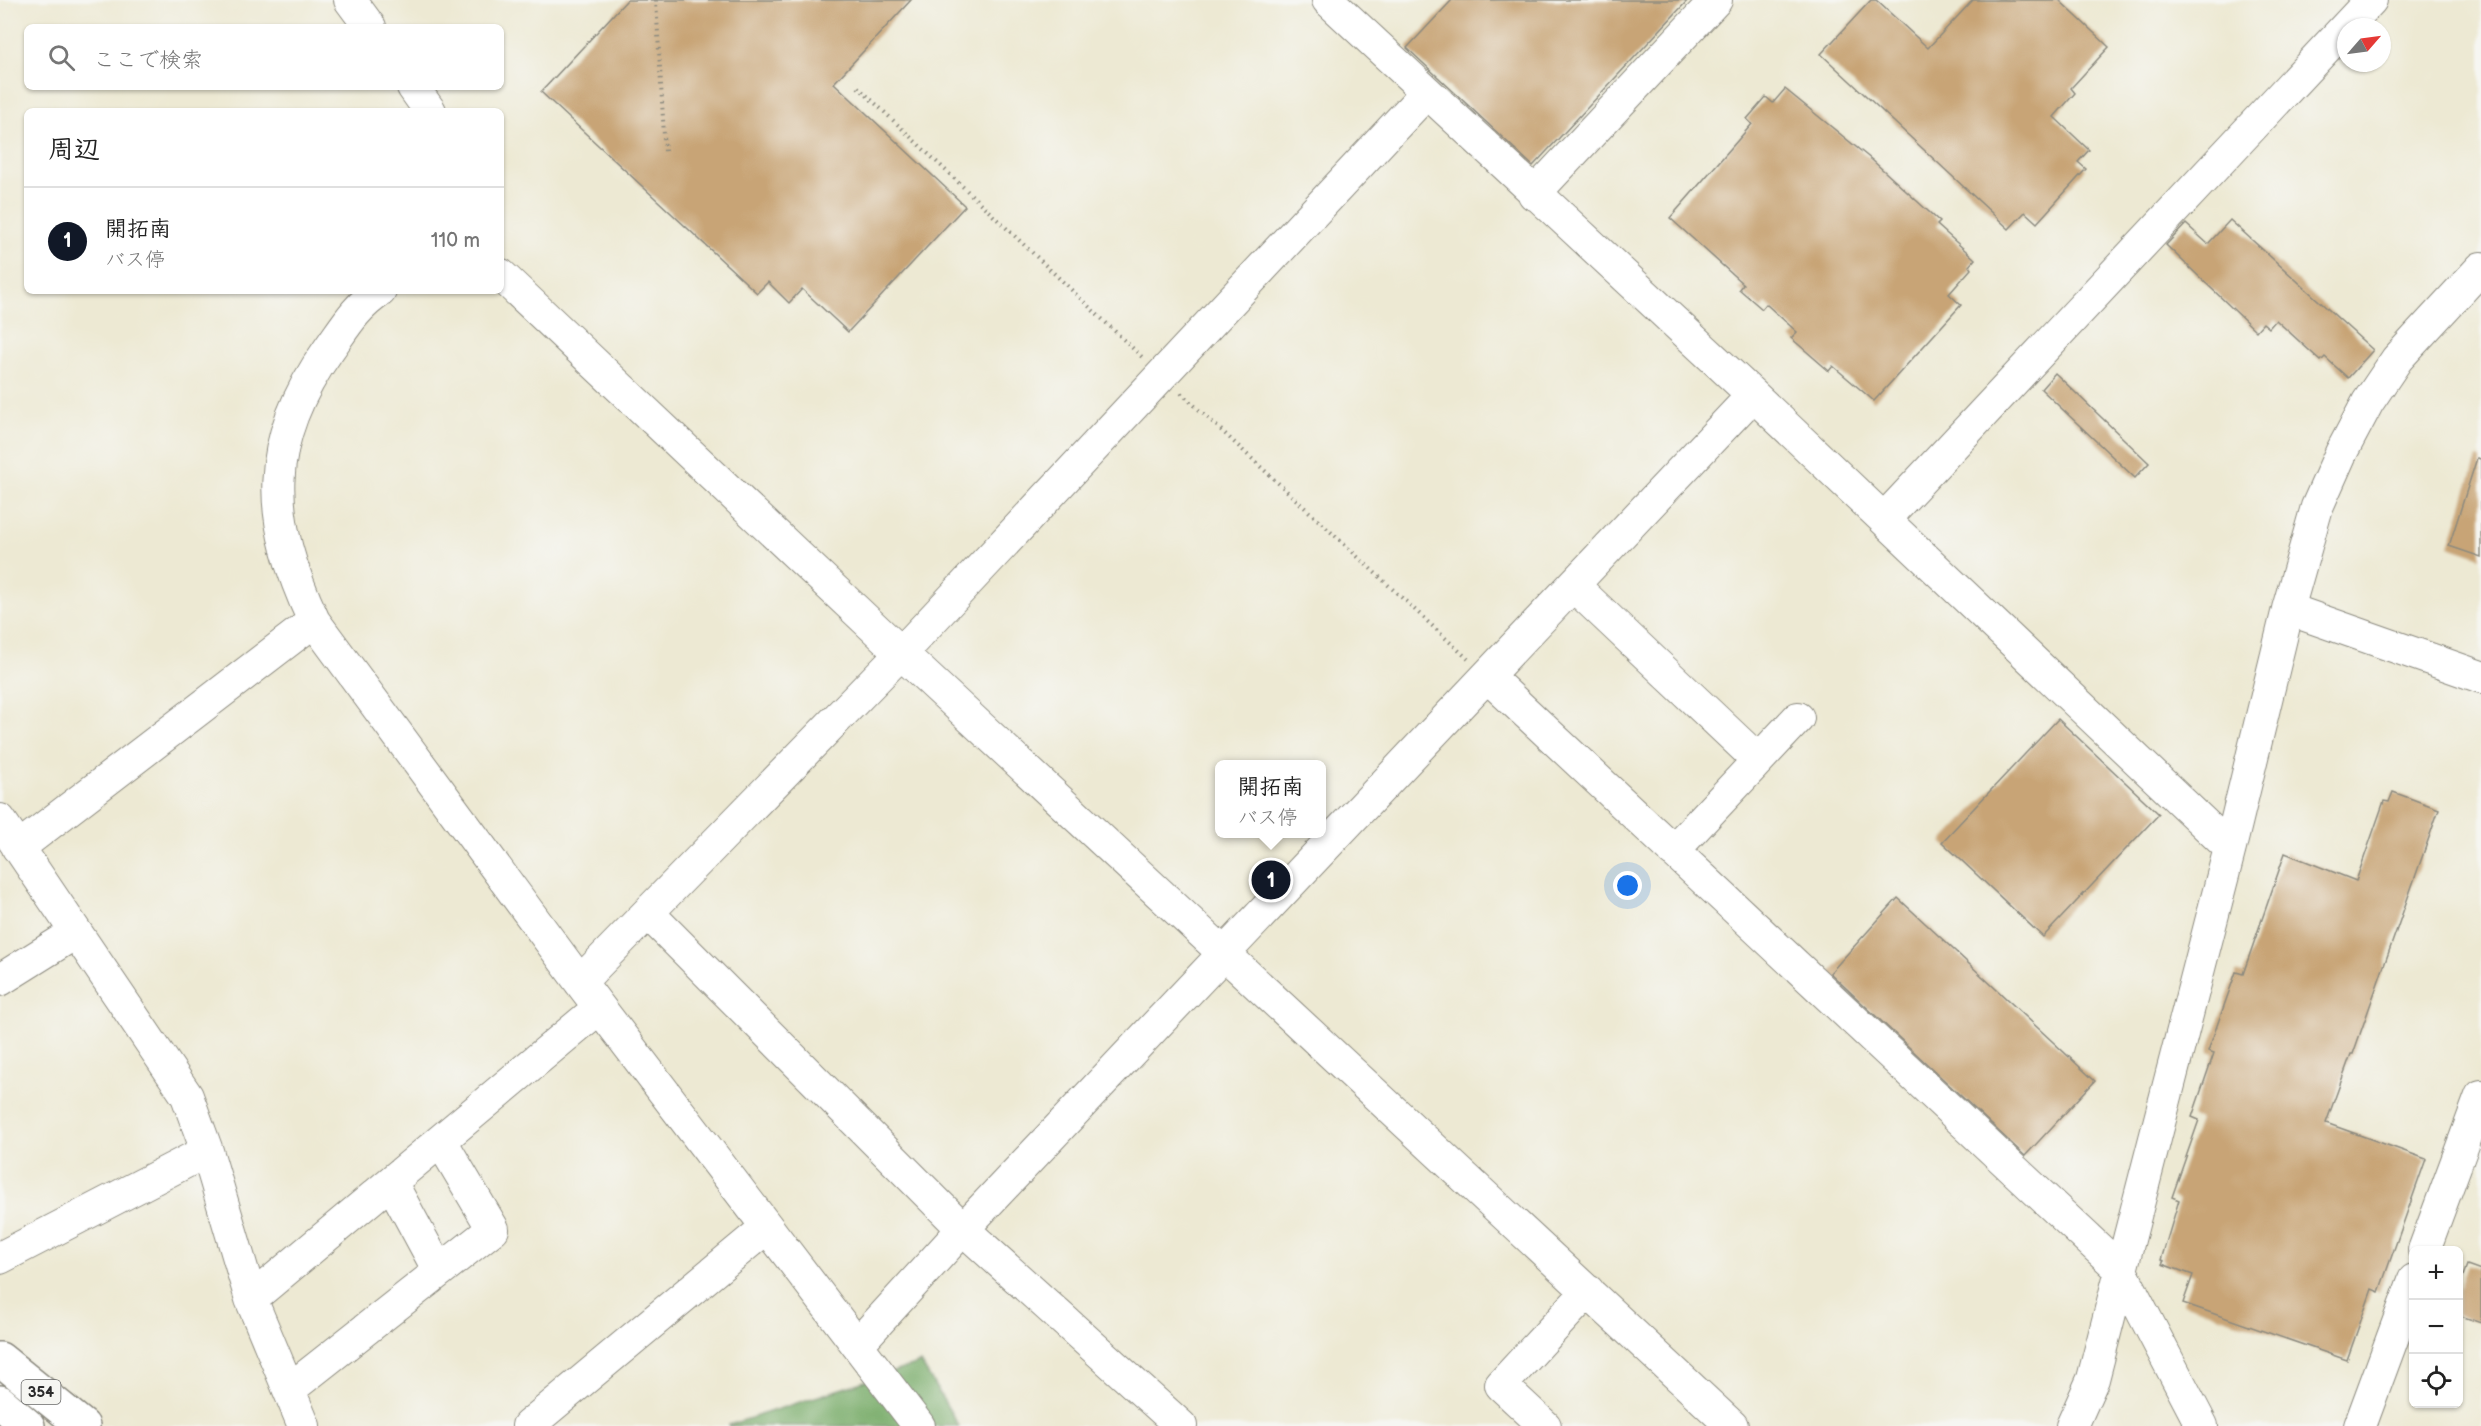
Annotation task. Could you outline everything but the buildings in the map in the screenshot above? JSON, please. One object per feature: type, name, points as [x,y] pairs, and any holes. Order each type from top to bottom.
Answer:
[{"type":"highway","name":"354","points":[[0,1359],[83,1426]]},
{"type":"highway","name":"354","points":[[0,1402],[28,1426]]},
{"type":"street","points":[[350,0],[368,24]]},
{"type":"street","points":[[1328,0],[1534,194],[1753,395],[2230,848]]},
{"type":"street","points":[[1534,194],[1716,0]]},
{"type":"street","points":[[1884,519],[2371,0]]},
{"type":"street","points":[[415,90],[428,108]]},
{"type":"street","points":[[580,982],[901,653],[1427,92]]},
{"type":"street","points":[[2073,1426],[2092,1379],[2230,848],[2288,609],[2317,507],[2341,453],[2368,402],[2397,359],[2481,268]]},
{"type":"street","points":[[504,278],[901,653],[1227,953],[1727,1424]]},
{"type":"street","points":[[376,294],[361,304],[307,380],[288,421],[277,467],[284,542],[296,583],[314,621],[599,1008],[919,1426]]},
{"type":"street","points":[[857,1345],[963,1229],[1227,953],[1753,395]]},
{"type":"street","points":[[1574,586],[1758,760]]},
{"type":"street","points":[[2288,609],[2481,677]]},
{"type":"street","points":[[18,848],[314,621]]},
{"type":"street","points":[[1488,677],[2120,1269],[2202,1426]]},
{"type":"street","points":[[1673,851],[1798,718]]},
{"type":"street","points":[[0,820],[187,1096],[207,1151],[251,1299],[304,1426]]},
{"type":"street","points":[[648,913],[963,1229],[1181,1426]]},
{"type":"street","points":[[0,980],[75,933]]},
{"type":"street","points":[[251,1299],[599,1008]]},
{"type":"street","points":[[2426,1246],[2481,1096]]},
{"type":"street","points":[[290,1389],[493,1229],[441,1141]]},
{"type":"street","points":[[0,1258],[207,1151]]},
{"type":"street","points":[[391,1182],[439,1271]]},
{"type":"street","points":[[528,1426],[766,1227]]},
{"type":"street","points":[[1545,1426],[1501,1385],[1588,1292]]},
{"type":"street","points":[[2360,1426],[2409,1294]]},
{"type":"path","points":[[656,0],[665,152]]},
{"type":"green space","points":[[921,1363],[959,1426],[729,1426],[729,1425]]},
{"type":"place","name":"開拓南","points":[[1271,880]]}]
